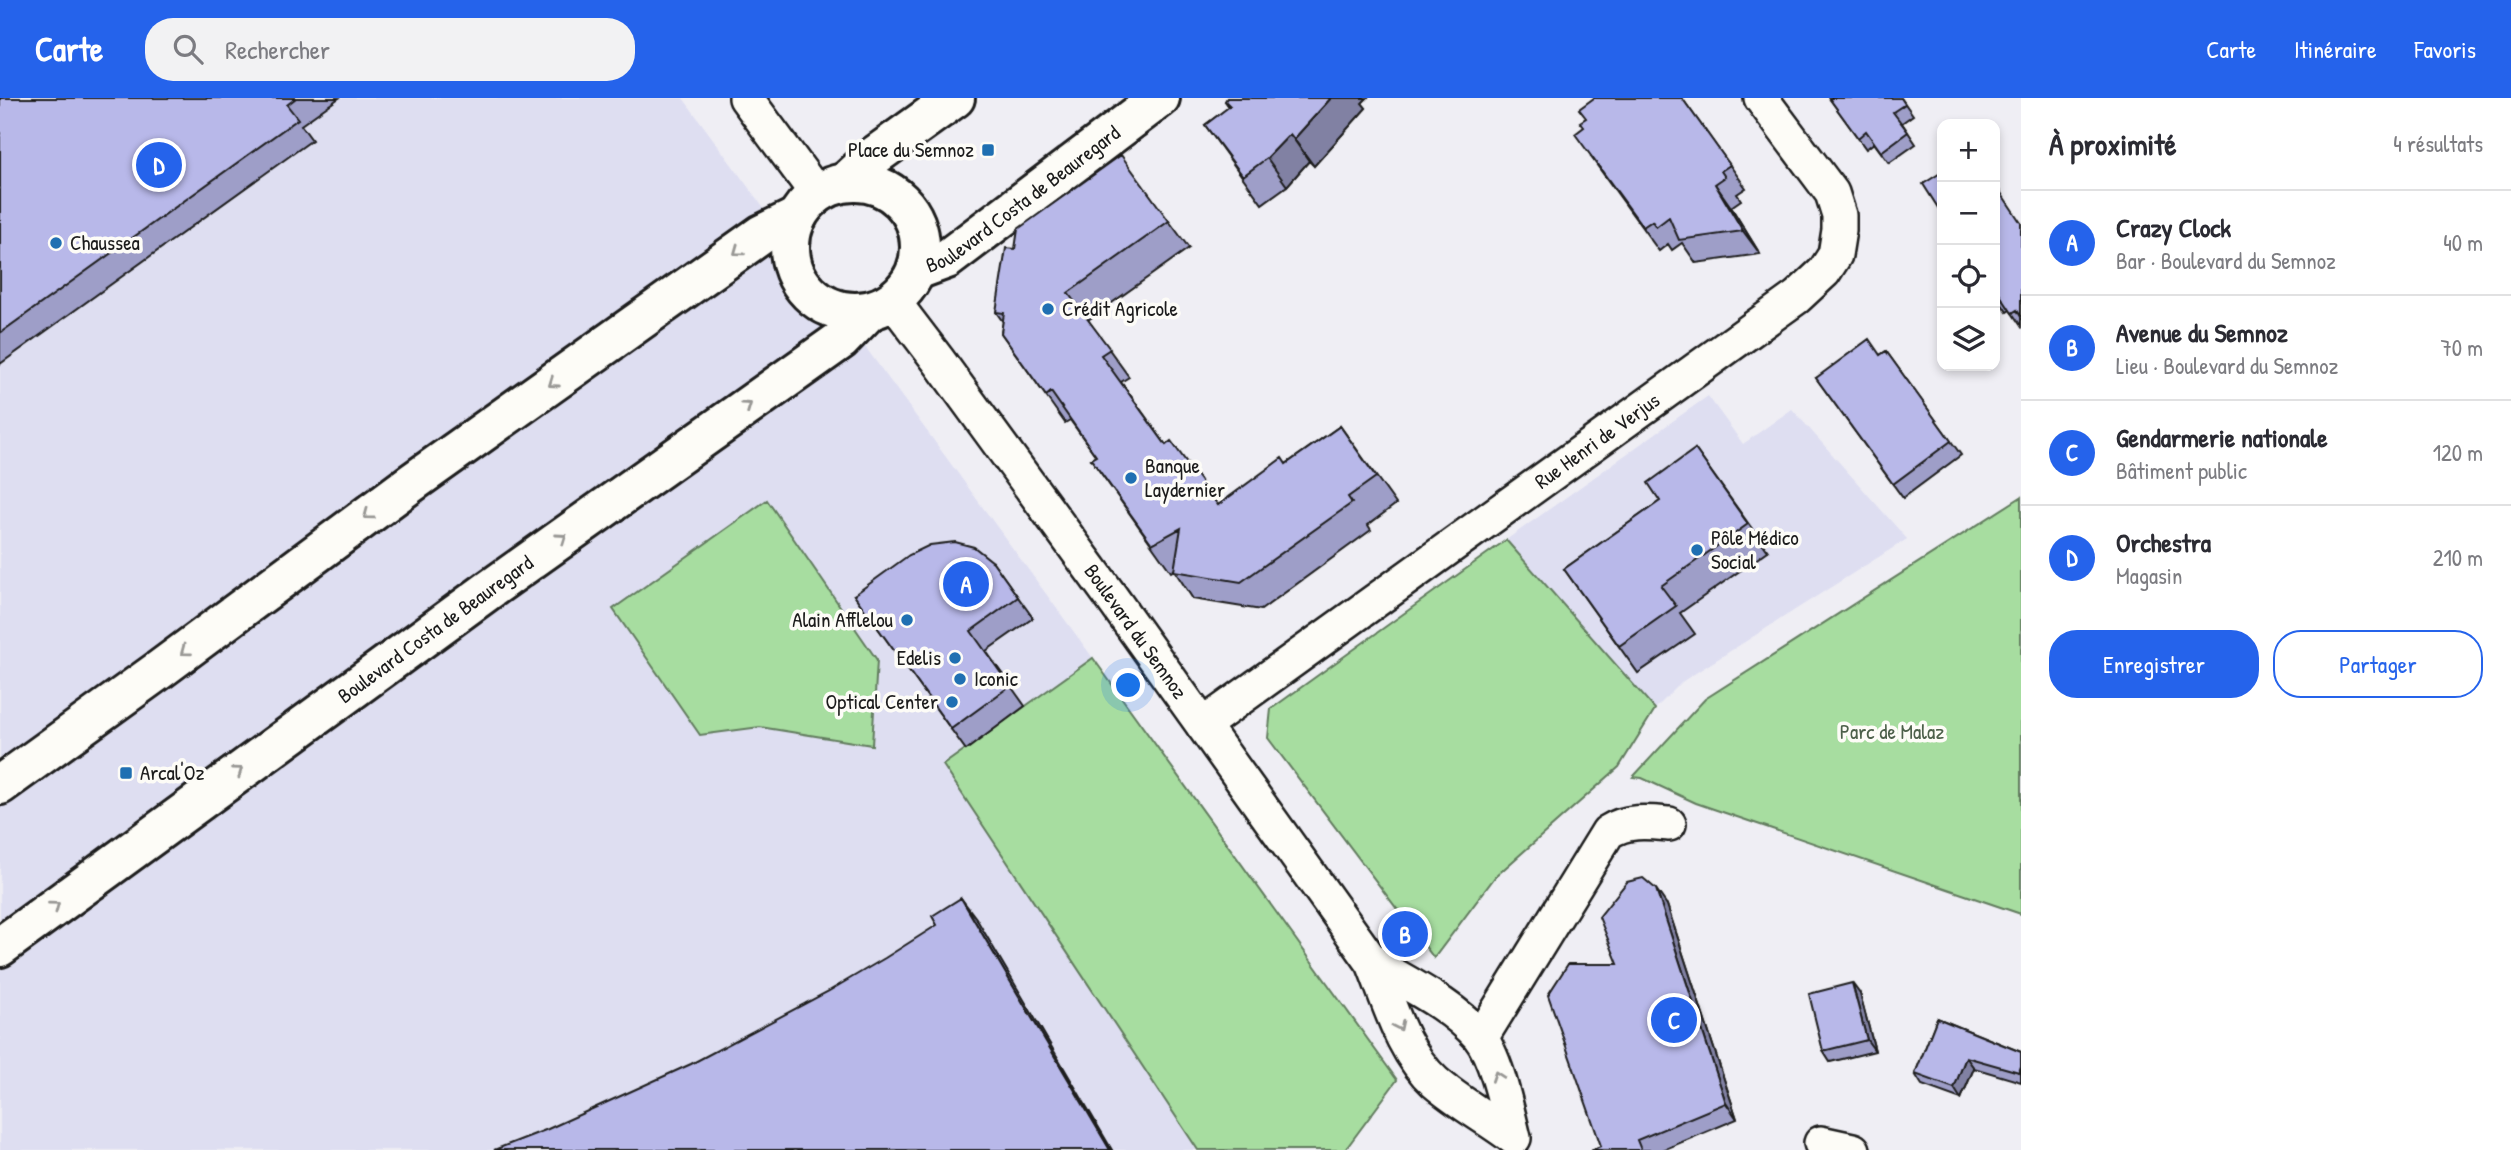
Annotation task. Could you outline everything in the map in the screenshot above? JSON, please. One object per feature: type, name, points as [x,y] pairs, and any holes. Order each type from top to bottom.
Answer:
[{"type":"street","points":[[746,98],[820,198]]},
{"type":"street","points":[[0,785],[410,484],[762,234],[820,198],[955,98]]},
{"type":"street","name":"Boulevard Costa de Beauregard","points":[[917,270],[947,259],[1160,98]]},
{"type":"street","name":"Rue Henri de Verjus","points":[[1203,725],[1797,297],[1824,272],[1835,255],[1839,230],[1839,215],[1832,193],[1761,98]]},
{"type":"street","name":"Boulevard Costa de Beauregard","points":[[0,947],[489,590],[841,340],[907,287],[917,270],[921,248],[918,227],[907,207],[895,195],[863,182],[820,198]]},
{"type":"street","points":[[820,198],[791,233],[793,267],[800,283],[813,298],[830,308],[849,312],[881,306]]},
{"type":"street","name":"Boulevard du Semnoz","points":[[881,306],[939,360],[1373,963],[1399,1027],[1421,1066],[1435,1082],[1518,1144]]},
{"type":"street","points":[[1481,1038],[1608,832],[1621,824],[1669,824]]},
{"type":"street","name":"Boulevard du Semnoz","points":[[1373,963],[1454,1013],[1481,1038],[1497,1074],[1518,1144]]},
{"type":"street","points":[[1821,1143],[1853,1150]]},
{"type":"shaded area","points":[[0,98],[683,98],[1093,658],[943,765],[1198,1150],[0,1150]]},
{"type":"shaded area","points":[[1708,396],[1743,444],[1792,409],[1907,539],[1683,681],[1655,709],[1506,540]]},
{"type":"green space","name":"Parc de Malaz","points":[[2021,497],[2021,914],[1696,803],[1642,778],[1633,777],[1705,699]]},
{"type":"green space","points":[[767,500],[877,660],[872,745],[760,727],[700,735],[613,609]]},
{"type":"green space","points":[[1506,540],[1655,709],[1619,767],[1495,877],[1434,958],[1268,738],[1271,709]]},
{"type":"green space","points":[[1093,658],[1397,1080],[1345,1150],[1198,1150],[943,765]]},
{"type":"building","points":[[0,98],[296,98],[287,105],[298,119],[0,333]]},
{"type":"building","points":[[1227,98],[1331,98],[1294,139],[1290,134],[1267,158],[1243,176],[1205,125],[1230,106],[1225,101]]},
{"type":"building","points":[[1594,98],[1682,98],[1730,165],[1721,171],[1725,177],[1715,184],[1743,231],[1679,240],[1669,217],[1656,227],[1652,221],[1643,227],[1575,134],[1584,127],[1580,122],[1586,118],[1579,109]]},
{"type":"building","points":[[1829,98],[1901,98],[1905,104],[1893,112],[1908,132],[1881,152],[1866,131],[1858,138]]},
{"type":"building","points":[[1121,155],[1169,221],[1068,293],[1110,349],[1101,355],[1166,445],[1171,441],[1218,505],[1282,458],[1286,464],[1340,426],[1376,477],[1348,497],[1352,503],[1241,582],[1174,571],[1181,528],[1152,544],[1091,459],[1096,456],[1051,392],[1046,396],[1001,333],[1004,313],[996,312],[1006,248],[1015,249],[1018,229]]},
{"type":"building","points":[[1937,175],[1937,206],[1923,184]]},
{"type":"building","points":[[2000,192],[2021,223],[2021,317],[2017,310],[2012,313],[2000,295]]},
{"type":"building","points":[[1869,339],[1880,355],[1886,351],[1951,441],[1893,484],[1816,378]]},
{"type":"building","points":[[1695,449],[1748,524],[1661,586],[1676,606],[1619,646],[1564,569],[1660,501],[1648,483]]},
{"type":"building","name":"Iconic","points":[[955,542],[974,547],[993,562],[1018,597],[971,631],[1010,686],[951,729],[854,595],[909,555],[930,545]]},
{"type":"building","points":[[1643,878],[1656,889],[1726,1103],[1637,1140],[1641,1150],[1591,1150],[1601,1146],[1548,995],[1568,964],[1618,964],[1599,917],[1627,882]]},
{"type":"building","points":[[961,898],[1110,1150],[494,1150],[548,1129],[691,1064],[829,991],[937,925],[932,916]]},
{"type":"building","points":[[1852,983],[1867,1040],[1823,1051],[1809,994]]},
{"type":"building","points":[[1937,1018],[2021,1052],[2019,1072],[1966,1057],[1954,1088],[1915,1074]]},
{"type":"place","name":"Place du Semnoz","points":[[988,150]]},
{"type":"place","name":"Orchestra","points":[[159,165]]},
{"type":"place","name":"Chaussea","points":[[56,243]]},
{"type":"place","name":"Crédit Agricole","points":[[1048,309]]},
{"type":"place","name":"Banque Laydernier","points":[[1131,478]]},
{"type":"place","name":"Pôle Médico Social","points":[[1697,550]]},
{"type":"place","name":"Crazy Clock","points":[[966,584]]},
{"type":"place","name":"Alain Afflelou","points":[[907,620]]},
{"type":"place","name":"Edelis","points":[[955,658]]},
{"type":"place","name":"Iconic","points":[[960,679]]},
{"type":"place","name":"Optical Center","points":[[952,702]]},
{"type":"place","name":"Arcal'Oz","points":[[126,773]]},
{"type":"place","name":"Avenue du Semnoz","points":[[1405,934]]},
{"type":"place","name":"Gendarmerie nationale","points":[[1674,1020]]}]
